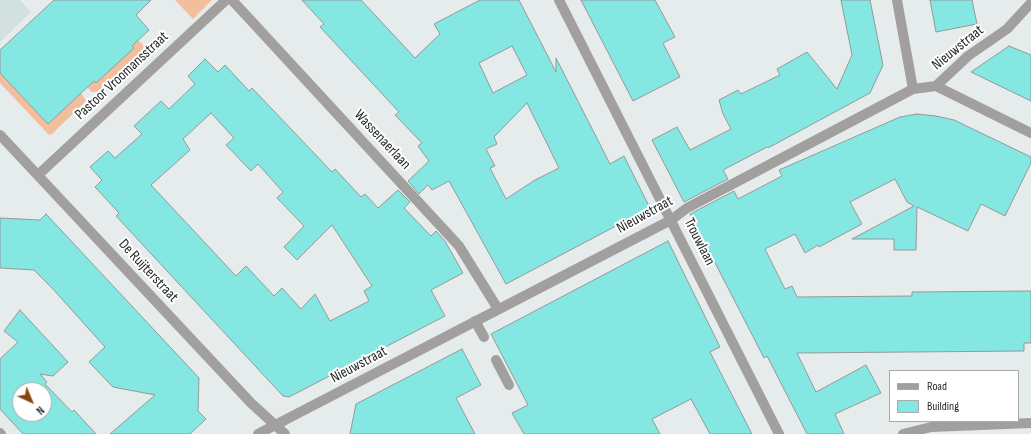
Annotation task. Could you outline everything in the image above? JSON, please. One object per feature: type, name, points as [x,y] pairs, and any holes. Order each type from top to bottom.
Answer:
[{"type":"street","name":"Pastoor Vroomansstraat","points":[[38,175],[226,0]]},
{"type":"street","name":"Wassenaerlaan","points":[[232,0],[459,246],[498,309]]},
{"type":"street","name":"Trouwlaan","points":[[559,0],[779,434]]},
{"type":"street","points":[[896,0],[913,89]]},
{"type":"street","name":"Nieuwstraat","points":[[258,434],[671,220],[687,208],[913,89],[936,86],[968,56],[1007,29],[1031,3]]},
{"type":"street","points":[[936,86],[1031,133]]},
{"type":"street","name":"De Ruijterstraat","points":[[0,135],[251,403],[285,434]]},
{"type":"street","points":[[475,321],[484,337]]},
{"type":"street","points":[[496,360],[509,385]]},
{"type":"street","points":[[902,434],[931,424],[952,430],[990,423],[1031,423]]},
{"type":"shaded area","points":[[0,0],[20,0],[31,12],[0,42]]},
{"type":"shaded area","points":[[175,0],[212,0],[193,19]]},
{"type":"shaded area","points":[[138,40],[144,46],[143,50],[97,92],[92,92],[87,87],[94,81],[96,83],[105,75]]},
{"type":"shaded area","points":[[0,73],[48,124],[81,93],[86,101],[52,134],[49,135],[0,83]]},
{"type":"building","points":[[54,0],[151,0],[136,15],[149,30],[132,46],[134,48],[96,83],[94,81],[48,124],[0,73],[0,50]]},
{"type":"building","points":[[302,0],[361,0],[415,58],[440,34],[434,24],[480,0],[519,0],[556,72],[556,58],[610,164],[624,156],[650,208],[506,284],[449,181],[432,190],[428,185],[419,194],[408,181],[429,161],[418,146],[422,143],[395,115],[399,112],[320,27],[324,24]],"holes":[[[512,46],[527,75],[493,93],[479,63]],[[527,103],[559,168],[535,180],[506,199],[490,168],[495,166],[486,149],[497,144],[494,137]]]},
{"type":"building","points":[[581,0],[655,0],[675,37],[663,43],[680,77],[633,101]]},
{"type":"building","points":[[841,0],[870,0],[883,65],[870,93],[768,148],[767,147],[723,170],[728,179],[684,202],[652,140],[677,127],[690,150],[731,129],[723,114],[719,100],[738,90],[741,94],[780,75],[777,69],[807,52],[837,89],[852,55]]},
{"type":"building","points":[[930,0],[972,0],[977,24],[936,32]]},
{"type":"building","points":[[1009,46],[1031,55],[1031,101],[971,72]]},
{"type":"building","points":[[205,59],[218,72],[225,65],[249,91],[252,88],[332,172],[335,169],[361,197],[365,194],[378,208],[398,190],[410,202],[404,208],[431,236],[436,231],[445,241],[463,273],[431,290],[445,316],[289,397],[283,396],[116,216],[119,213],[95,187],[102,180],[90,167],[108,151],[115,158],[142,134],[134,126],[161,101],[169,109],[195,84],[188,76]],"holes":[[[211,113],[234,138],[226,145],[251,171],[258,164],[283,192],[277,198],[304,226],[284,247],[297,260],[332,225],[372,286],[364,291],[369,301],[330,321],[315,294],[301,309],[282,288],[274,296],[246,266],[236,276],[151,185],[190,150],[183,139]]]},
{"type":"building","points":[[917,114],[954,120],[1031,157],[1031,163],[1005,216],[981,204],[968,231],[917,207],[916,250],[894,250],[894,239],[852,239],[914,206],[907,202],[895,179],[850,202],[862,224],[819,247],[818,245],[805,253],[795,234],[765,249],[785,289],[792,286],[797,297],[912,296],[912,292],[1031,291],[1031,343],[1024,343],[1024,351],[797,353],[816,392],[866,365],[881,393],[835,414],[844,434],[807,434],[767,356],[764,358],[690,214],[734,191],[738,199],[782,176],[779,170],[900,117]]},
{"type":"building","points":[[46,214],[199,378],[198,411],[206,419],[190,434],[110,434],[155,395],[113,387],[89,362],[105,347],[52,288],[34,270],[0,268],[0,218],[40,220]]},
{"type":"building","points":[[668,241],[720,347],[710,352],[752,434],[710,434],[691,399],[652,419],[660,434],[524,434],[512,413],[528,405],[491,334]]},
{"type":"building","points":[[20,310],[68,362],[53,376],[40,374],[47,382],[12,382],[12,422],[52,422],[52,391],[72,412],[74,410],[96,434],[23,434],[0,409],[0,359],[18,342],[4,331]]},
{"type":"building","points":[[462,349],[481,385],[456,398],[475,434],[350,434],[356,404]]}]
